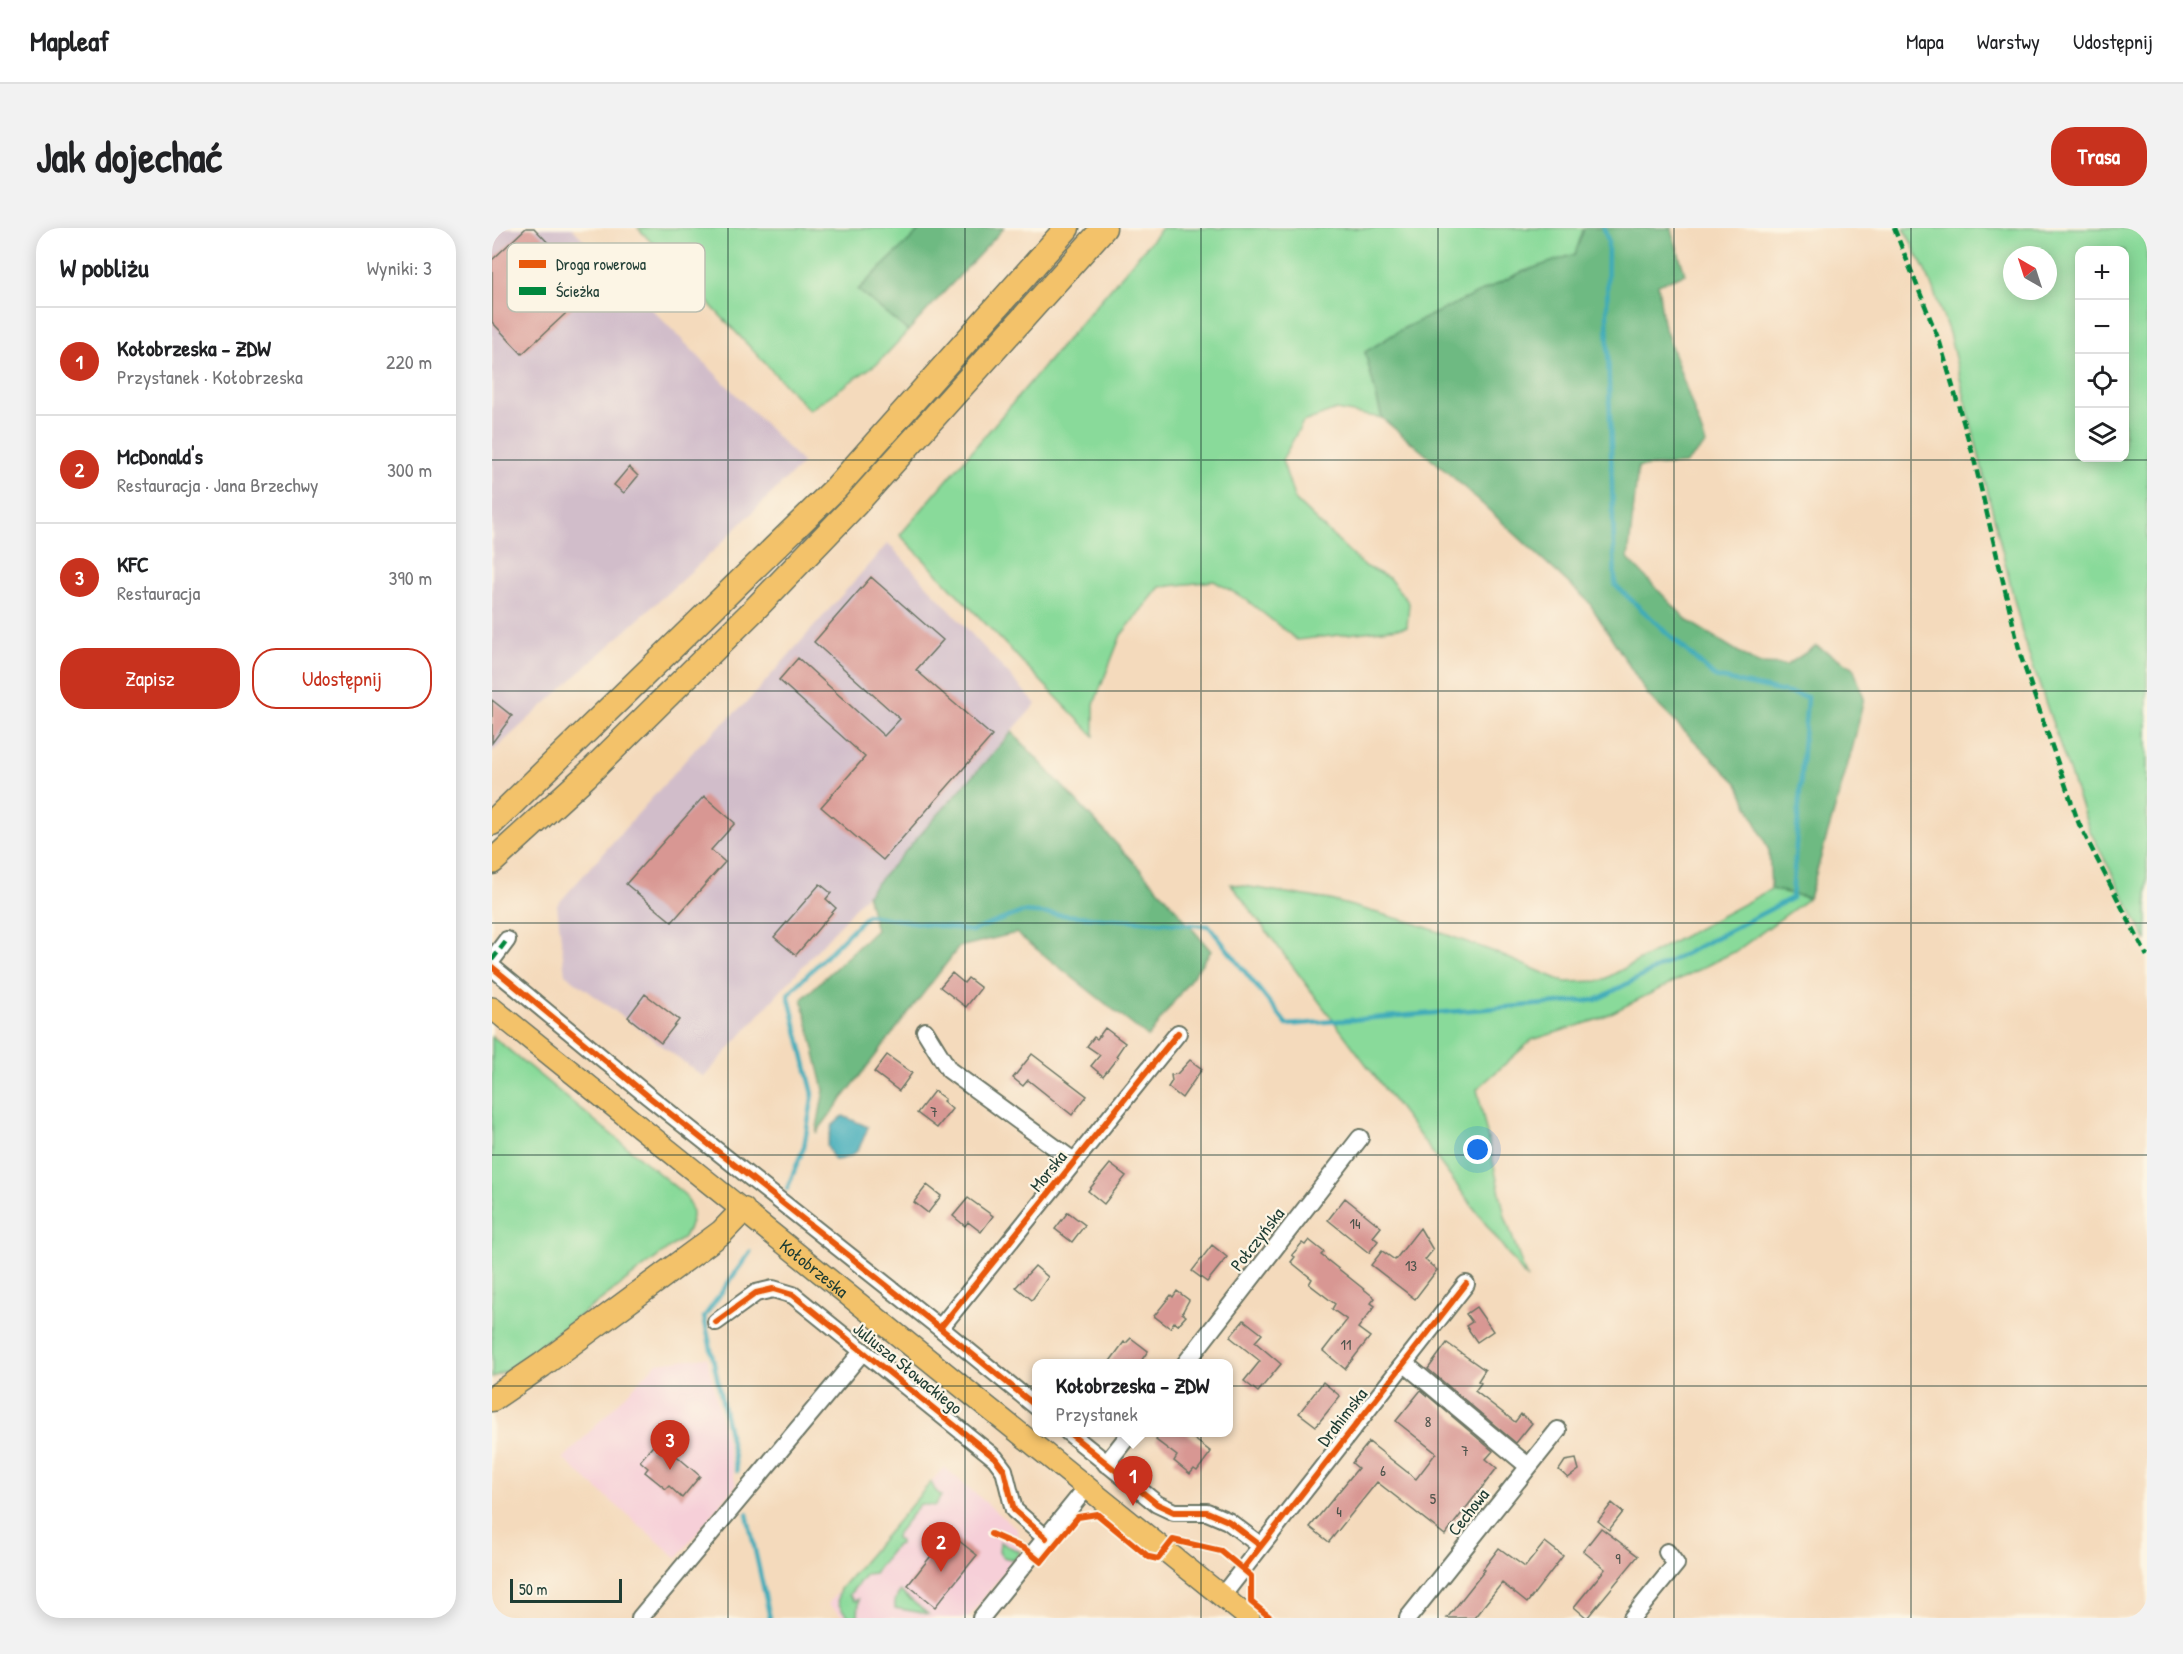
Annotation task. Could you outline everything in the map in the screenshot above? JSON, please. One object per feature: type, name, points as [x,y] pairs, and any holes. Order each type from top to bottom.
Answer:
[{"type":"highway","points":[[492,823],[835,489],[1067,228]]},
{"type":"highway","points":[[492,862],[586,776],[754,610],[855,506],[1104,228]]},
{"type":"highway","points":[[492,1399],[542,1365],[722,1232],[743,1210]]},
{"type":"main road","name":"Kołobrzeska","points":[[492,1008],[1249,1618]]},
{"type":"street","points":[[492,960],[507,940]]},
{"type":"street","points":[[492,967],[648,1096],[1032,1403]]},
{"type":"street","name":"Morska","points":[[925,1031],[949,1071],[1075,1162]]},
{"type":"street","name":"Morska","points":[[940,1328],[1178,1033]]},
{"type":"street","name":"Połczyńska","points":[[1189,1359],[1360,1138]]},
{"type":"street","name":"Drahimska","points":[[1222,1596],[1466,1284]]},
{"type":"street","name":"Juliusza Słowackiego","points":[[716,1322],[756,1293],[773,1289],[794,1295],[995,1458],[1004,1470],[1014,1510],[1046,1538]]},
{"type":"street","name":"Juliusza Słowackiego","points":[[640,1618],[863,1351]]},
{"type":"street","points":[[1404,1363],[1528,1466]]},
{"type":"street","name":"Cechowa","points":[[1408,1618],[1558,1430]]},
{"type":"street","points":[[1074,1437],[1157,1504],[1174,1512],[1207,1512],[1228,1521],[1261,1546]]},
{"type":"street","points":[[1106,1464],[1127,1437]]},
{"type":"street","points":[[981,1618],[1087,1487]]},
{"type":"street","points":[[1632,1618],[1676,1564],[1667,1552]]},
{"type":"shaded area","points":[[492,228],[572,228],[587,243],[507,243],[507,312],[655,312],[803,463],[707,557],[492,752]]},
{"type":"shaded area","points":[[888,543],[1036,704],[704,1077],[565,974],[557,905],[699,745],[749,700]]},
{"type":"shaded area","points":[[707,1357],[736,1485],[677,1558],[563,1459],[657,1363]]},
{"type":"shaded area","points":[[944,1467],[1017,1529],[1020,1552],[968,1618],[845,1618],[828,1604]]},
{"type":"green space","points":[[638,228],[922,228],[858,290],[908,331],[879,362],[809,410],[705,299],[705,243],[652,243]]},
{"type":"green space","points":[[922,228],[1004,228],[908,331],[858,290]]},
{"type":"green space","points":[[1162,228],[1584,228],[1576,254],[1522,272],[1365,352],[1382,418],[1336,410],[1303,422],[1282,460],[1295,500],[1363,565],[1389,578],[1409,603],[1407,627],[1297,640],[1244,598],[1214,581],[1160,587],[1121,635],[1094,704],[1094,736],[900,535]]},
{"type":"green space","points":[[1584,228],[1671,228],[1685,274],[1658,284],[1663,323],[1706,444],[1685,464],[1638,467],[1628,559],[1688,621],[1758,664],[1787,665],[1816,646],[1853,667],[1864,698],[1853,746],[1809,898],[1771,889],[1769,851],[1738,784],[1648,695],[1588,601],[1454,478],[1382,418],[1365,352],[1402,329],[1522,272],[1575,254]]},
{"type":"green space","points":[[1904,228],[2147,228],[2147,941],[2089,829],[2024,640],[1949,333],[1930,281]]},
{"type":"green space","points":[[1012,732],[1165,896],[1211,951],[1148,1037],[1016,933],[959,947],[816,1133],[824,1090],[802,999],[876,930],[867,894]]},
{"type":"green space","points":[[1231,884],[1330,900],[1414,923],[1489,950],[1565,982],[1601,981],[1771,889],[1809,898],[1736,951],[1599,1019],[1532,1040],[1477,1089],[1505,1216],[1527,1279]]},
{"type":"green space","points":[[492,1036],[685,1195],[692,1216],[684,1237],[509,1369],[492,1378]]},
{"type":"green space","points":[[931,1482],[941,1496],[935,1506],[920,1504],[897,1533],[896,1539],[900,1541],[900,1544],[896,1545],[874,1573],[866,1574],[849,1595],[855,1601],[859,1599],[858,1618],[850,1618],[839,1605],[840,1589]]},
{"type":"green space","points":[[1000,1542],[1020,1552],[1014,1560],[1003,1557],[999,1551]]},
{"type":"green space","points":[[900,1591],[928,1614],[895,1608],[895,1601]]},
{"type":"water","points":[[843,1116],[868,1127],[857,1151],[848,1157],[834,1160],[827,1146],[832,1126]]},
{"type":"building","points":[[526,228],[534,228],[548,243],[510,243]]},
{"type":"building","points":[[507,246],[507,312],[567,312],[522,354],[492,322],[492,260]]},
{"type":"building","points":[[629,467],[638,476],[624,493],[614,485]]},
{"type":"building","points":[[871,577],[943,640],[916,670],[992,736],[883,860],[821,807],[865,757],[779,680],[798,658],[884,736],[900,719],[814,642]]},
{"type":"building","points":[[492,700],[512,716],[492,743]]},
{"type":"building","points":[[704,796],[735,823],[711,850],[725,862],[672,922],[626,884]]},
{"type":"building","points":[[820,884],[831,893],[826,899],[836,908],[796,955],[774,937]]},
{"type":"building","points":[[952,973],[964,983],[968,978],[981,988],[966,1007],[940,987]]},
{"type":"building","points":[[645,994],[679,1020],[661,1043],[628,1017]]},
{"type":"building","points":[[1105,1028],[1125,1043],[1116,1056],[1118,1057],[1103,1076],[1091,1066],[1100,1055],[1087,1046],[1094,1037],[1097,1039]]},
{"type":"building","points":[[1032,1054],[1087,1096],[1072,1115],[1028,1080],[1023,1086],[1013,1078]]},
{"type":"building","points":[[887,1055],[912,1073],[899,1091],[874,1072]]},
{"type":"building","points":[[1190,1060],[1202,1069],[1182,1098],[1168,1087],[1172,1081],[1171,1075],[1177,1074]]},
{"type":"building","points":[[934,1091],[945,1099],[943,1101],[952,1109],[937,1128],[917,1113]]},
{"type":"building","points":[[1110,1164],[1126,1176],[1104,1204],[1088,1191]]},
{"type":"building","points":[[927,1185],[941,1196],[928,1213],[914,1202]]},
{"type":"building","points":[[968,1198],[993,1216],[981,1232],[968,1222],[965,1226],[953,1216]]},
{"type":"building","points":[[1345,1198],[1381,1227],[1373,1237],[1378,1241],[1369,1253],[1328,1220]]},
{"type":"building","points":[[1068,1212],[1085,1225],[1072,1242],[1055,1229]]},
{"type":"building","points":[[1420,1228],[1433,1250],[1425,1260],[1437,1270],[1415,1299],[1371,1265],[1382,1251],[1395,1260]]},
{"type":"building","points":[[1309,1240],[1324,1252],[1321,1255],[1375,1298],[1371,1303],[1375,1306],[1358,1328],[1370,1337],[1345,1369],[1323,1351],[1347,1320],[1332,1309],[1335,1304],[1309,1284],[1312,1279],[1291,1262],[1295,1257],[1292,1255],[1302,1243],[1305,1245]]},
{"type":"building","points":[[1212,1245],[1227,1257],[1207,1282],[1192,1271]]},
{"type":"building","points":[[1035,1266],[1048,1277],[1032,1300],[1016,1287]]},
{"type":"building","points":[[1177,1291],[1189,1300],[1182,1313],[1186,1316],[1178,1325],[1174,1322],[1170,1328],[1154,1316]]},
{"type":"building","points":[[1476,1307],[1493,1331],[1477,1342],[1466,1326],[1472,1322],[1466,1314]]},
{"type":"building","points":[[1244,1320],[1262,1334],[1255,1342],[1281,1364],[1258,1392],[1244,1381],[1260,1361],[1230,1337]]},
{"type":"building","points":[[1131,1338],[1148,1351],[1142,1359],[1112,1359],[1124,1342],[1126,1343]]},
{"type":"building","points":[[1447,1343],[1485,1370],[1478,1381],[1481,1383],[1475,1391],[1515,1422],[1521,1414],[1532,1423],[1516,1443],[1428,1369]]},
{"type":"building","points":[[1323,1382],[1340,1396],[1316,1426],[1299,1413]]},
{"type":"building","points":[[1421,1390],[1493,1451],[1486,1459],[1497,1468],[1445,1535],[1377,1482],[1329,1542],[1310,1527],[1358,1468],[1352,1463],[1369,1442],[1416,1479],[1436,1453],[1396,1421]]},
{"type":"building","points":[[1158,1437],[1192,1437],[1211,1452],[1197,1471],[1194,1469],[1190,1474],[1174,1461],[1177,1456],[1156,1440]]},
{"type":"building","points":[[658,1440],[700,1476],[682,1498],[669,1486],[666,1489],[645,1472],[648,1468],[640,1461]]},
{"type":"building","points":[[1576,1459],[1579,1470],[1568,1478],[1559,1470],[1565,1461]]},
{"type":"building","points":[[1612,1503],[1623,1512],[1609,1530],[1598,1521]]},
{"type":"building","points":[[1601,1528],[1638,1556],[1587,1618],[1574,1607],[1605,1569],[1583,1551]]},
{"type":"building","points":[[949,1533],[977,1555],[935,1607],[908,1585]]},
{"type":"building","points":[[1545,1542],[1563,1556],[1527,1603],[1502,1583],[1474,1618],[1447,1618],[1485,1570],[1483,1569],[1499,1548],[1525,1567]]},
{"type":"waterway","points":[[787,1189],[804,1147],[813,1094],[788,994],[867,915],[972,931],[1022,912],[1209,926],[1287,1025],[1596,1000],[1792,898],[1807,697],[1715,677],[1615,585],[1607,315],[1608,241],[1604,228]]},
{"type":"waterway","points":[[737,1471],[704,1317],[750,1252]]},
{"type":"waterway","points":[[747,1514],[770,1618]]},
{"type":"marked path","points":[[1894,228],[1940,343],[1973,455],[2021,657],[2079,824],[2147,956]]},
{"type":"marked path","points":[[492,960],[507,940]]},
{"type":"cycle path","points":[[492,967],[648,1096],[1032,1403]]},
{"type":"cycle path","points":[[940,1328],[1178,1033]]},
{"type":"cycle path","points":[[1243,1569],[1466,1284]]},
{"type":"cycle path","points":[[716,1322],[756,1293],[773,1289],[793,1295],[995,1458],[1004,1470],[1014,1510],[1046,1538]]},
{"type":"cycle path","points":[[1074,1437],[1157,1504],[1174,1512],[1207,1512],[1228,1521],[1261,1546]]},
{"type":"cycle path","points":[[991,1534],[1025,1549],[1041,1562],[1078,1517],[1097,1514],[1149,1557],[1158,1559],[1173,1540],[1221,1551],[1251,1576],[1251,1602],[1271,1618]]},
{"type":"place","name":"KFC","points":[[670,1470]]},
{"type":"place","name":"Kołobrzeska - ZDW","points":[[1133,1506]]},
{"type":"place","name":"McDonald's","points":[[941,1572]]}]
